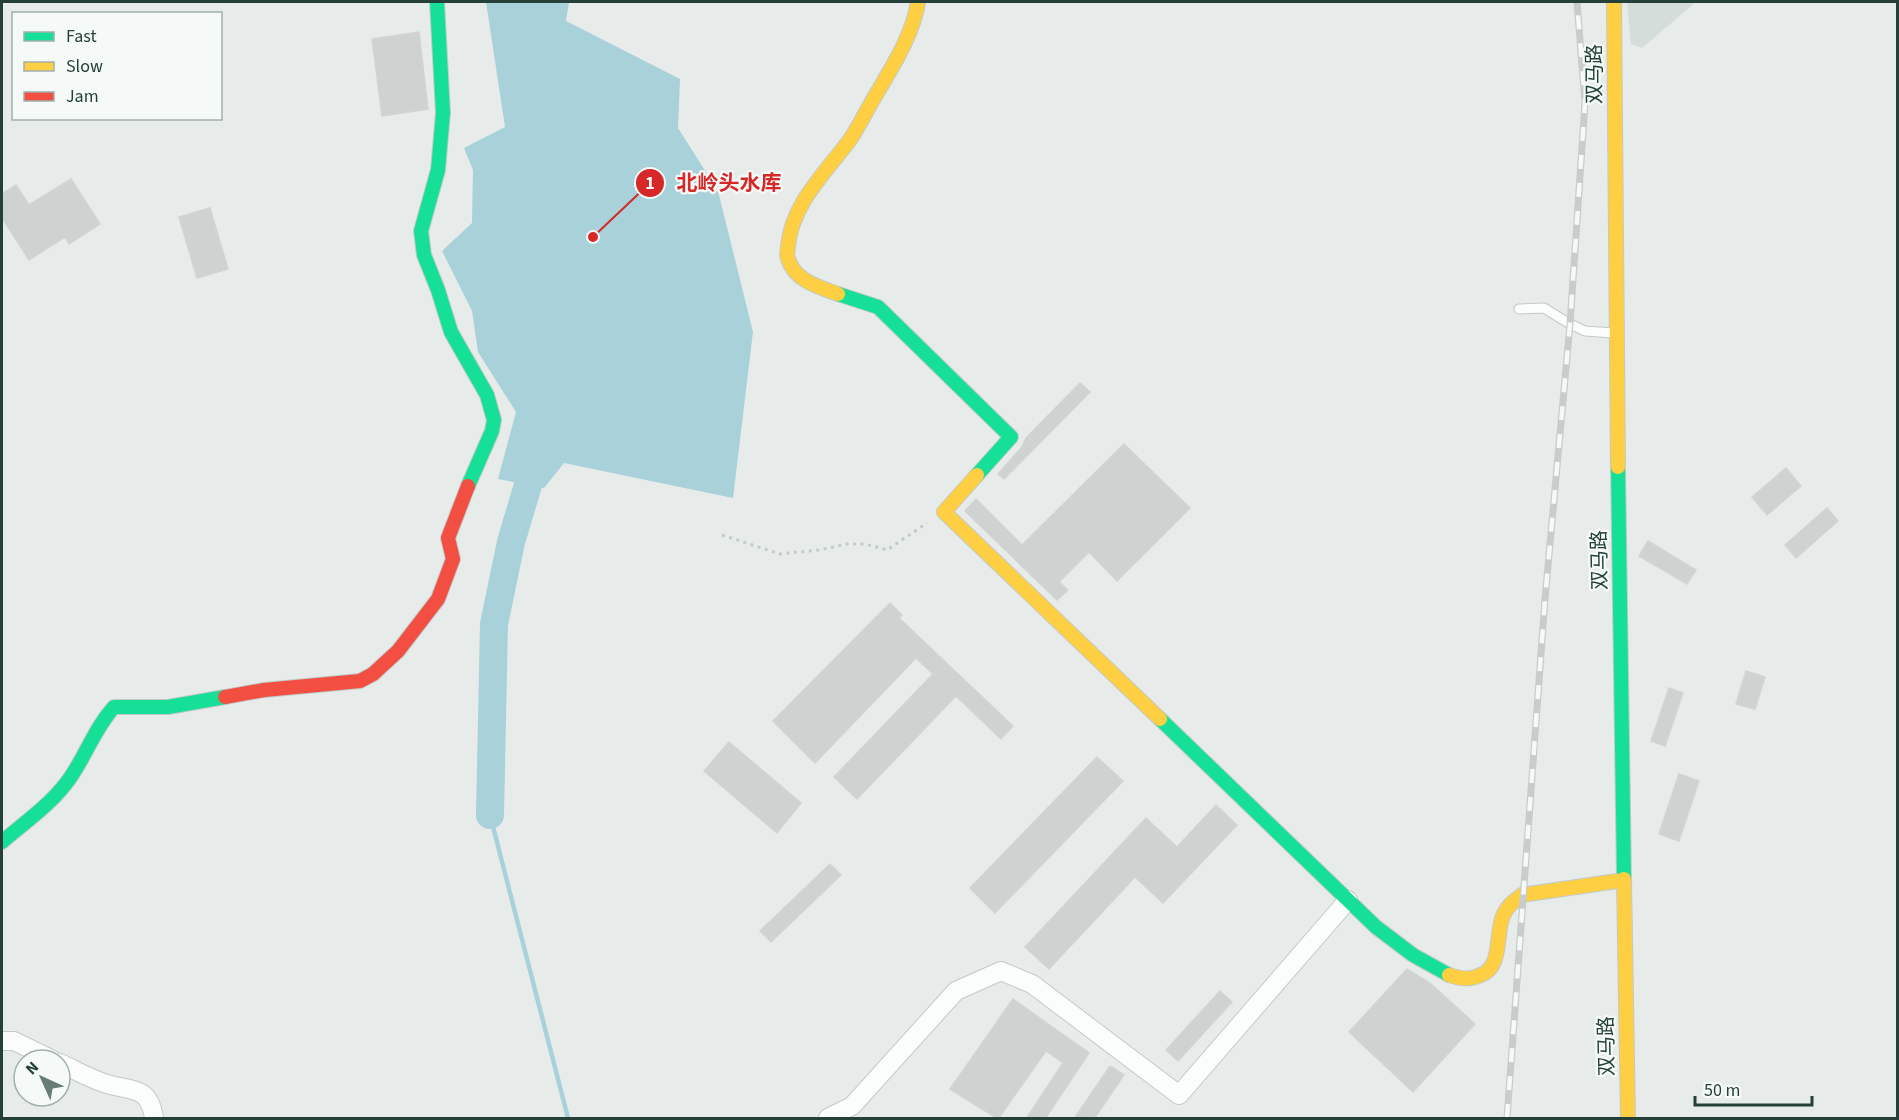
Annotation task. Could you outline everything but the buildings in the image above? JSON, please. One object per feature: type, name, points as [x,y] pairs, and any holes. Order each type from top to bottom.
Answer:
[{"type":"street","points":[[2,842],[53,800],[83,757],[105,717],[114,707],[168,707],[264,690],[360,681],[373,674],[398,651],[438,599],[453,559],[448,538],[494,420],[487,395],[451,332],[438,290],[423,255],[421,231],[438,170],[443,113],[437,2]]},
{"type":"street","points":[[918,2],[916,15],[893,65],[850,140],[825,169],[794,218],[789,235],[787,258],[796,276],[816,286],[878,307],[1011,437],[944,512],[1376,927],[1416,959],[1455,978],[1469,980],[1482,977],[1493,968],[1498,931],[1511,902],[1522,895],[1624,880]]},
{"type":"street","name":"双马路","points":[[1614,2],[1616,333],[1628,1119]]},
{"type":"street","points":[[828,1119],[852,1106],[956,991],[1001,971],[1032,984],[1179,1095],[1348,900]]},
{"type":"street","points":[[2,1041],[14,1041],[28,1048]]},
{"type":"street","points":[[72,1068],[107,1084],[139,1092],[149,1100],[154,1119]]},
{"type":"lane","points":[[1519,309],[1544,308],[1585,331],[1616,333]]},
{"type":"path","points":[[722,535],[780,554],[819,550],[847,544],[865,544],[887,550],[944,512]]},
{"type":"shaded area","points":[[1627,2],[1696,2],[1642,48],[1631,44]]},
{"type":"water","points":[[486,2],[569,2],[566,21],[680,79],[678,128],[718,191],[753,332],[733,498],[564,463],[544,488],[498,479],[516,412],[478,352],[472,311],[442,251],[472,223],[473,170],[464,148],[505,127]]},
{"type":"waterway","points":[[490,815],[494,624],[511,542],[528,485]]},
{"type":"waterway","points":[[490,815],[568,1118]]},
{"type":"railway","points":[[1507,1118],[1545,599],[1570,324],[1585,103],[1577,2]]},
{"type":"traffic: fast","points":[[437,2],[443,113],[438,170],[421,231],[424,255],[451,332],[487,395],[494,420],[492,431],[468,486]]},
{"type":"traffic: fast","points":[[838,294],[878,307],[1011,437],[977,475]]},
{"type":"traffic: fast","points":[[1618,467],[1624,879]]},
{"type":"traffic: fast","points":[[2,842],[47,804],[63,787],[76,769],[101,724],[114,707],[168,707],[225,697]]},
{"type":"traffic: fast","points":[[1160,719],[1376,927],[1413,955],[1449,975]]},
{"type":"traffic: slow","points":[[838,294],[808,282],[791,267],[787,257],[791,231],[803,203],[820,177],[852,137],[891,68],[911,29],[918,2]]},
{"type":"traffic: slow","points":[[1614,2],[1618,467]]},
{"type":"traffic: slow","points":[[977,475],[944,512],[1160,719]]},
{"type":"traffic: slow","points":[[1624,879],[1628,1118]]},
{"type":"traffic: slow","points":[[1449,975],[1469,978],[1477,977],[1488,971],[1496,957],[1503,916],[1522,895],[1624,880]]},
{"type":"traffic: jam","points":[[225,697],[264,690],[360,681],[373,674],[398,651],[438,599],[453,559],[448,538],[468,486]]},
{"type":"place","name":"北岭头水库","points":[[593,237]]}]
